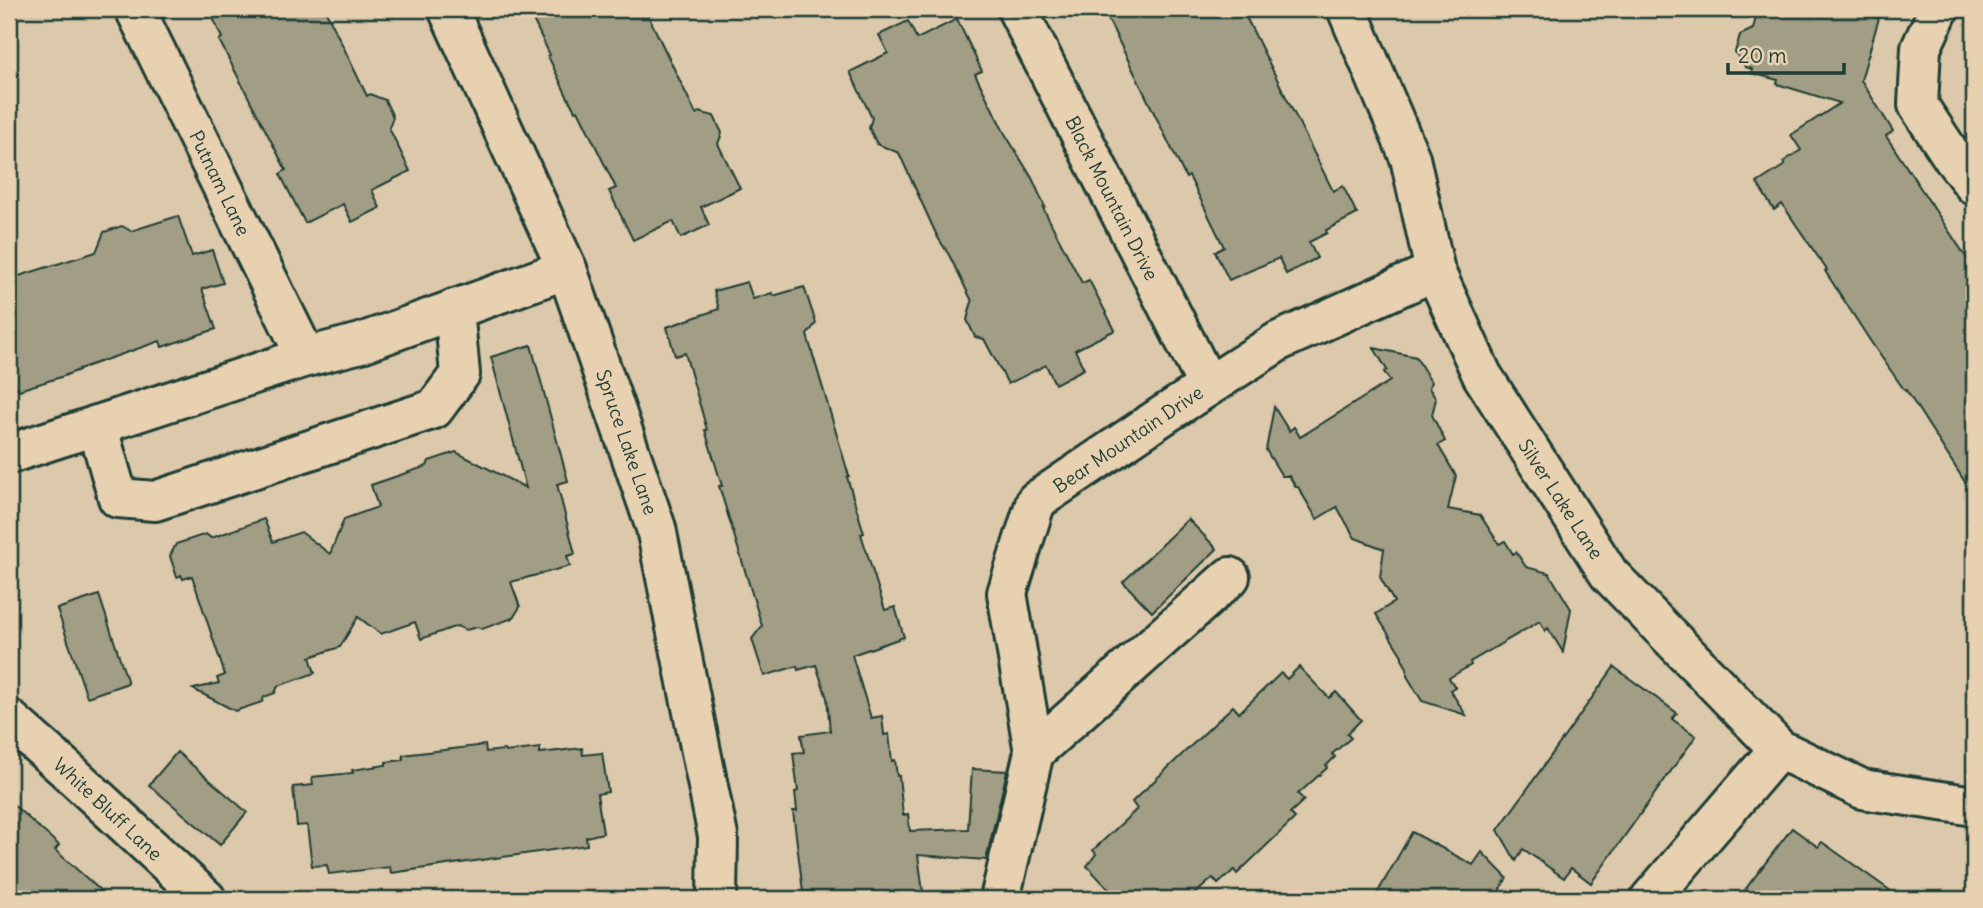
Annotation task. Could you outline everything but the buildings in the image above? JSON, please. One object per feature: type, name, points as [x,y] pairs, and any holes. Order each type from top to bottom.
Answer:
[{"type":"street","name":"Putnam Lane","points":[[135,9],[306,357]]},
{"type":"street","name":"Spruce Lake Lane","points":[[448,9],[567,269],[656,528],[718,836],[717,899]]},
{"type":"street","name":"Black Mountain Drive","points":[[1017,9],[1208,386]]},
{"type":"street","name":"Silver Lake Lane","points":[[1347,9],[1410,158],[1435,271],[1482,375],[1609,574],[1779,749],[1862,789],[1974,806]]},
{"type":"street","points":[[1939,9],[1921,48],[1919,105],[1974,185]]},
{"type":"street","points":[[9,454],[306,357],[361,343],[567,269]]},
{"type":"street","name":"Bear Mountain Drive","points":[[1000,899],[1034,752],[1007,593],[1036,500],[1279,341],[1435,271]]},
{"type":"street","points":[[97,425],[118,498],[155,501],[433,409],[460,374],[454,309]]},
{"type":"street","points":[[1034,752],[1230,577]]},
{"type":"street","name":"White Bluff Lane","points":[[9,719],[206,899]]},
{"type":"street","points":[[1650,899],[1779,749]]}]
